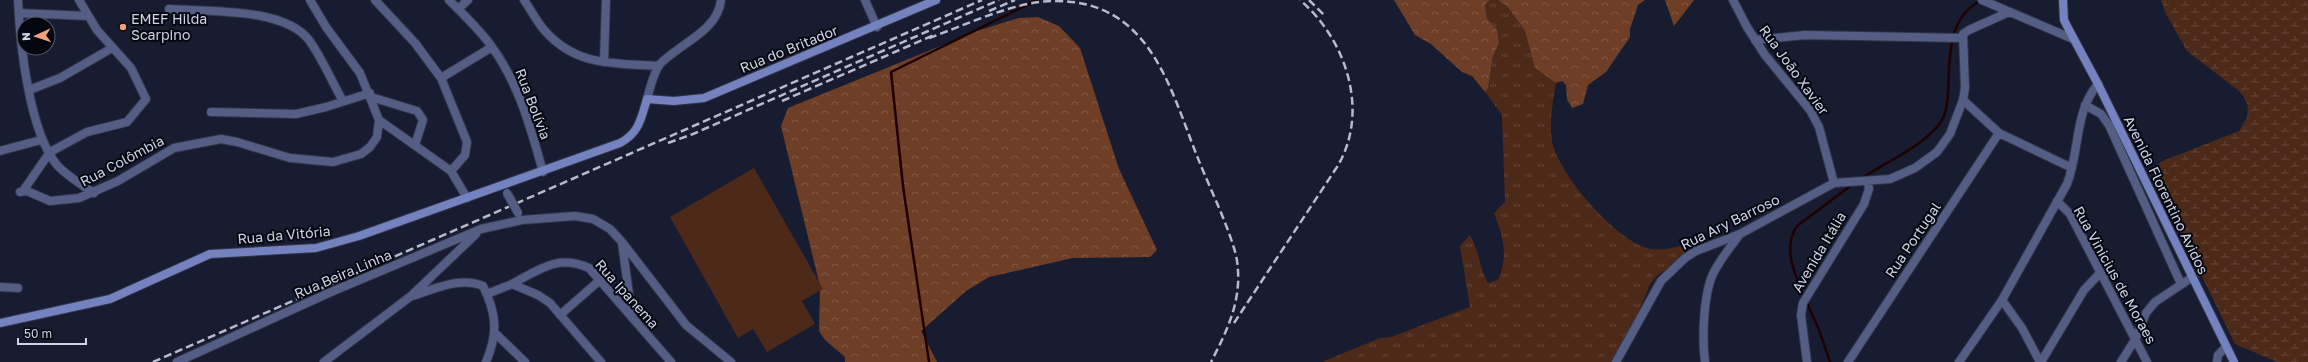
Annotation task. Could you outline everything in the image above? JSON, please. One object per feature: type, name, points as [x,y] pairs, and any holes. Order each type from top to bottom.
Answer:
[{"type":"street","points":[[18,0],[29,90],[41,140],[57,165],[94,193]]},
{"type":"street","points":[[50,152],[86,132],[127,122],[146,99],[131,68],[112,48],[78,0]]},
{"type":"street","points":[[310,0],[326,27],[360,72],[371,95],[379,120],[451,171],[467,198]]},
{"type":"street","points":[[375,0],[415,43],[441,78],[467,142],[465,155],[451,171]]},
{"type":"street","name":"Rua Bolívia","points":[[449,0],[492,47],[514,85],[528,120],[543,172]]},
{"type":"street","points":[[458,9],[468,0]]},
{"type":"street","points":[[524,0],[544,30],[558,44],[577,56],[604,62],[659,66]]},
{"type":"street","points":[[604,62],[606,0]]},
{"type":"street","points":[[647,99],[659,66],[701,33],[713,18],[721,0]]},
{"type":"street","points":[[865,0],[877,27]]},
{"type":"street","name":"Rua do Britador","points":[[647,99],[674,102],[704,98],[877,27],[936,0]]},
{"type":"street","name":"Rua João Xavier","points":[[1733,0],[1756,40],[1810,110],[1819,127],[1834,183]]},
{"type":"street","points":[[1982,0],[2073,39]]},
{"type":"street","name":"Avenida Florentino Avidos","points":[[2063,0],[2064,20],[2098,84],[2191,278],[2234,362]]},
{"type":"street","points":[[169,9],[256,15],[290,25],[309,40],[343,101]]},
{"type":"street","points":[[1834,183],[1868,182],[1890,179],[1927,160],[1937,152],[1950,134],[1963,100],[1965,88],[1963,38],[1969,30],[2009,12]]},
{"type":"street","points":[[19,13],[88,16]]},
{"type":"street","points":[[1756,40],[1805,35],[1963,38]]},
{"type":"street","points":[[441,78],[492,47]]},
{"type":"street","points":[[29,90],[60,78],[112,48]]},
{"type":"street","points":[[1959,362],[2002,300],[2067,184],[2072,168],[2085,105],[2098,84]]},
{"type":"street","points":[[211,112],[296,114],[326,108],[343,101],[371,95],[417,111],[423,120],[416,145]]},
{"type":"street","name":"Rua da Vitória","points":[[0,323],[110,299],[210,254],[288,250],[334,244],[467,198],[506,189],[543,172],[630,137],[636,131],[647,99]]},
{"type":"street","points":[[1963,100],[1999,133],[2072,168]]},
{"type":"street","points":[[2085,105],[2101,114],[2110,125],[2181,284]]},
{"type":"street","name":"Rua Colômbia","points":[[50,152],[21,192],[54,202],[79,198],[94,193],[118,181],[162,154],[186,145],[221,139],[237,142],[290,158],[333,162],[361,154],[370,147],[377,137],[379,120]]},
{"type":"street","name":"Rua Portugal","points":[[1848,362],[1999,133]]},
{"type":"street","points":[[0,151],[41,140]]},
{"type":"street","name":"Avenida Itália","points":[[1807,362],[1801,314],[1803,303],[1864,204],[1869,189],[1868,182]]},
{"type":"street","name":"Rua Ary Barroso","points":[[1616,362],[1661,281],[1668,273],[1696,251],[1740,234],[1834,183]]},
{"type":"street","points":[[506,189],[520,217],[575,216],[593,219],[610,229],[622,242],[686,325],[731,362]]},
{"type":"street","name":"Rua Vinicius de Moraes","points":[[2058,201],[2070,214],[2100,273],[2136,338],[2147,362]]},
{"type":"street","name":"Rua Beira Linha","points":[[177,362],[330,292],[481,230],[520,217]]},
{"type":"street","points":[[324,362],[411,296],[481,230]]},
{"type":"street","points":[[1705,362],[1705,318],[1708,290],[1714,270],[1740,234]]},
{"type":"street","points":[[622,242],[632,316]]},
{"type":"street","name":"Rua Ipanema","points":[[487,294],[512,284],[551,265],[566,261],[575,262],[589,268],[671,362]]},
{"type":"street","points":[[2002,300],[2022,328],[2041,362],[2084,290],[2100,273]]},
{"type":"street","points":[[2121,362],[2136,338],[2146,313],[2155,302],[2191,278]]},
{"type":"street","points":[[560,315],[600,280]]},
{"type":"street","points":[[411,296],[462,281],[475,282],[483,286],[487,294],[495,333],[486,362]]},
{"type":"street","points":[[512,284],[538,295],[550,304],[601,362]]},
{"type":"street","points":[[0,287],[18,288]]},
{"type":"street","points":[[495,333],[525,362]]},
{"type":"street","points":[[2218,362],[2218,356],[2226,347]]},
{"type":"green space","points":[[1394,0],[1490,0],[1485,5],[1487,18],[1497,30],[1499,43],[1493,56],[1488,88],[1485,92],[1472,76],[1462,72],[1431,44],[1415,35]]},
{"type":"green space","points":[[1490,0],[1498,0],[1507,6],[1525,31],[1535,68],[1556,83],[1551,119],[1552,141],[1556,155],[1576,187],[1604,219],[1634,242],[1652,249],[1668,249],[1689,244],[1681,260],[1659,274],[1650,284],[1630,333],[1613,362],[1322,362],[1380,338],[1391,337],[1470,307],[1460,246],[1470,235],[1488,283],[1498,280],[1503,263],[1504,246],[1494,213],[1505,202],[1502,115],[1485,92],[1488,88],[1493,56],[1499,43],[1497,30],[1487,18],[1485,5]]},
{"type":"green space","points":[[1498,0],[1645,0],[1638,5],[1630,29],[1630,37],[1606,72],[1588,85],[1583,104],[1572,108],[1567,99],[1566,85],[1562,81],[1556,83],[1535,68],[1525,31],[1507,6]]},
{"type":"green space","points":[[1665,0],[1694,0],[1674,26]]},
{"type":"green space","points":[[2161,0],[2308,0],[2308,362],[2277,362],[2235,344],[2157,184],[2154,171],[2160,162],[2239,131],[2247,117],[2248,106],[2244,97],[2239,91],[2187,51],[2166,14]]},
{"type":"green space","points":[[1038,17],[1059,26],[1080,48],[1119,169],[1157,250],[1150,257],[1073,258],[989,277],[966,291],[921,331],[937,362],[845,362],[845,357],[825,340],[819,331],[820,286],[781,126],[788,108],[980,30],[1019,18]]},
{"type":"green space","points":[[754,168],[823,289],[802,301],[815,324],[767,352],[753,329],[738,338],[670,217]]},
{"type":"waterway","points":[[929,362],[903,186],[891,72],[1037,0]]},
{"type":"waterway","points":[[1861,179],[1916,145],[1935,129],[1942,120],[1945,114],[1948,94],[1950,54],[1955,29],[1961,18],[1969,9],[1980,1]]},
{"type":"waterway","points":[[1804,297],[1794,270],[1790,252],[1790,243],[1793,234],[1797,226],[1853,184]]},
{"type":"waterway","points":[[1806,301],[1819,330],[1830,362]]},
{"type":"railway","points":[[153,362],[982,0]]},
{"type":"railway","points":[[668,143],[693,134],[999,0]]},
{"type":"railway","points":[[989,11],[1015,0]]},
{"type":"railway","points":[[1234,323],[1337,167],[1347,146],[1352,124],[1352,101],[1348,78],[1341,56],[1330,35],[1316,16],[1300,0]]},
{"type":"railway","points":[[1309,0],[1324,15]]},
{"type":"railway","points":[[929,38],[1007,9],[1039,2],[1054,1],[1086,4],[1112,15],[1134,31],[1151,52],[1164,75],[1223,218],[1236,255],[1238,284],[1233,311],[1224,336],[1211,362]]},
{"type":"railway","points":[[782,101],[934,35]]},
{"type":"place","name":"EMEF Hilda Scarpino","points":[[123,27]]}]
